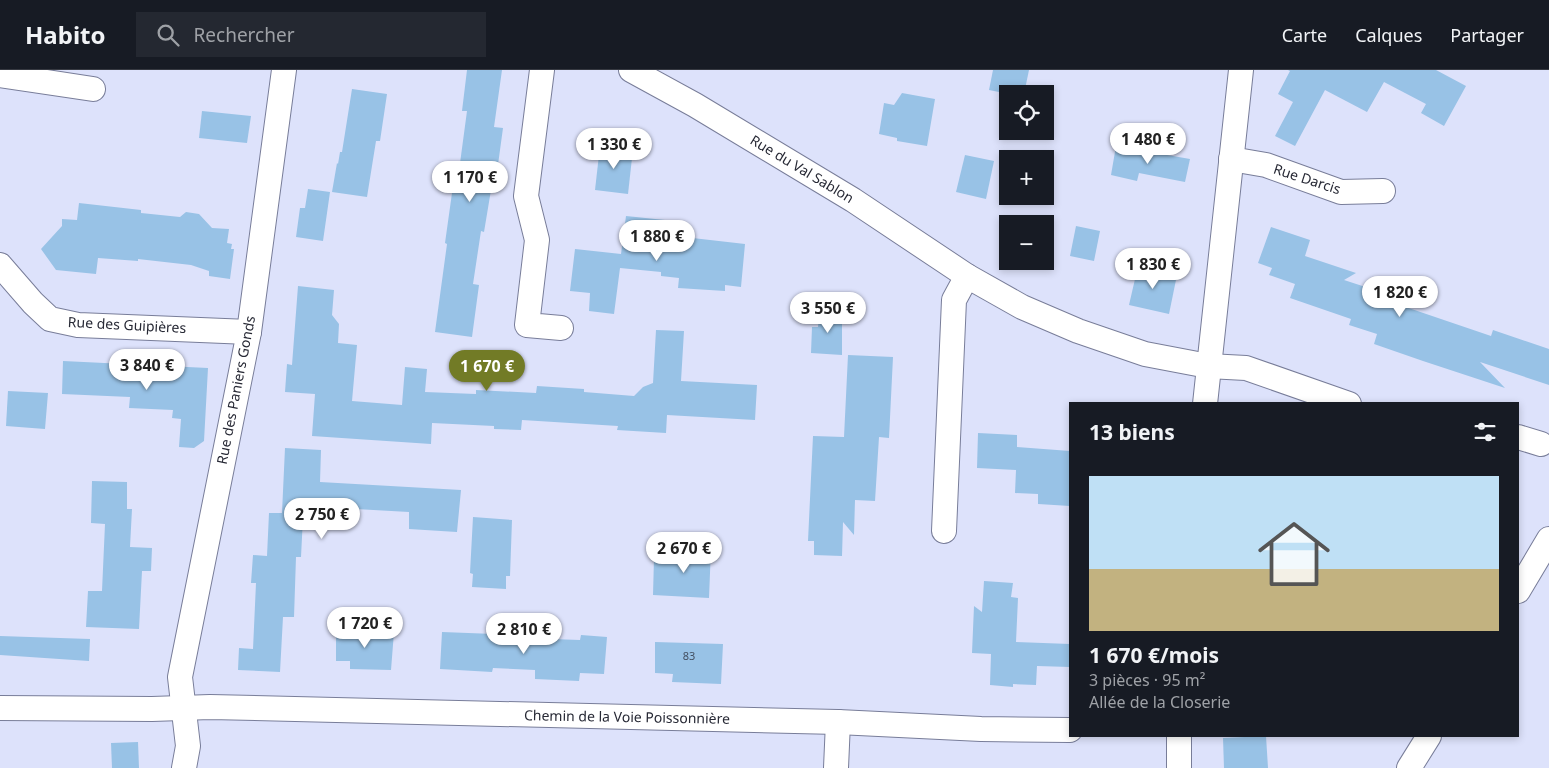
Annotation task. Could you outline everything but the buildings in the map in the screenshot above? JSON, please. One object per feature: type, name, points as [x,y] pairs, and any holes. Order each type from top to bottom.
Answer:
[{"type":"street","name":"Rue des Paniers Gonds","points":[[184,768],[188,746],[180,677],[249,332],[284,70]]},
{"type":"street","points":[[542,70],[526,196],[537,240],[527,325],[562,328]]},
{"type":"street","name":"Rue du Val Sablon","points":[[631,70],[703,110],[853,200],[967,276],[1022,307],[1078,331],[1145,354],[1208,366]]},
{"type":"street","points":[[1205,402],[1241,70]]},
{"type":"street","points":[[0,75],[93,89]]},
{"type":"street","name":"Rue Darcis","points":[[1231,159],[1266,165],[1341,192],[1383,190]]},
{"type":"street","name":"Rue des Guipières","points":[[0,265],[33,303],[50,319],[78,325],[249,332]]},
{"type":"street","points":[[944,531],[954,300],[967,276]]},
{"type":"street","points":[[1208,366],[1246,368],[1343,402]]},
{"type":"street","points":[[1519,437],[1541,444]]},
{"type":"street","points":[[1519,589],[1549,539]]},
{"type":"street","name":"Chemin de la Voie Poissonnière","points":[[0,708],[152,709],[183,707],[838,722],[981,729],[1069,730]]},
{"type":"street","points":[[836,768],[838,722]]},
{"type":"street","points":[[1179,737],[1179,768]]},
{"type":"street","points":[[1409,768],[1428,737]]}]
